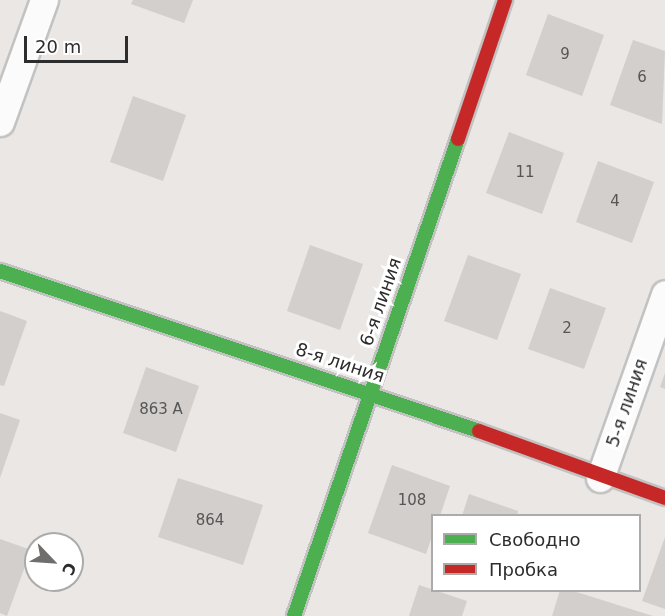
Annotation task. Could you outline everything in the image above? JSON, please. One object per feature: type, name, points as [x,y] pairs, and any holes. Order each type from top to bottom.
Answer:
[{"type":"street","points":[[0,122],[44,0]]},
{"type":"street","name":"6-я линия","points":[[294,616],[369,391],[505,0]]},
{"type":"street","name":"8-я линия","points":[[0,271],[369,391],[600,478],[665,498]]},
{"type":"street","name":"5-я линия","points":[[600,478],[665,294]]},
{"type":"building","points":[[133,0],[193,0],[184,23],[131,4]]},
{"type":"building","points":[[548,14],[604,35],[582,96],[526,75]]},
{"type":"building","points":[[633,40],[665,51],[662,124],[610,105]]},
{"type":"building","points":[[133,96],[186,115],[163,181],[110,162]]},
{"type":"building","points":[[509,132],[564,153],[542,214],[486,193]]},
{"type":"building","points":[[598,161],[654,182],[632,243],[576,222]]},
{"type":"building","points":[[310,245],[363,264],[340,330],[287,311]]},
{"type":"building","points":[[468,255],[521,274],[497,340],[444,321]]},
{"type":"building","points":[[550,288],[606,308],[584,369],[528,349]]},
{"type":"building","points":[[0,311],[27,321],[4,386],[0,385]]},
{"type":"building","points":[[146,367],[199,386],[176,452],[123,433]]},
{"type":"building","points":[[665,373],[665,389],[660,387]]},
{"type":"building","points":[[0,413],[20,420],[0,478]]},
{"type":"building","points":[[392,465],[450,486],[441,514],[431,514],[431,539],[426,554],[368,533]]},
{"type":"building","points":[[178,478],[263,505],[243,565],[158,537]]},
{"type":"building","points":[[469,494],[518,511],[517,514],[463,514]]},
{"type":"building","points":[[665,537],[665,609],[642,601]]},
{"type":"building","points":[[0,539],[24,548],[24,569],[7,616],[0,613]]},
{"type":"building","points":[[419,585],[431,589],[431,592],[440,592],[467,601],[462,616],[409,616]]},
{"type":"building","points":[[559,592],[576,592],[653,616],[552,616]]},
{"type":"traffic: fast","points":[[294,616],[458,139]]},
{"type":"traffic: fast","points":[[0,271],[479,431]]},
{"type":"traffic: jam","points":[[458,139],[505,0]]},
{"type":"traffic: jam","points":[[479,431],[665,498]]}]
